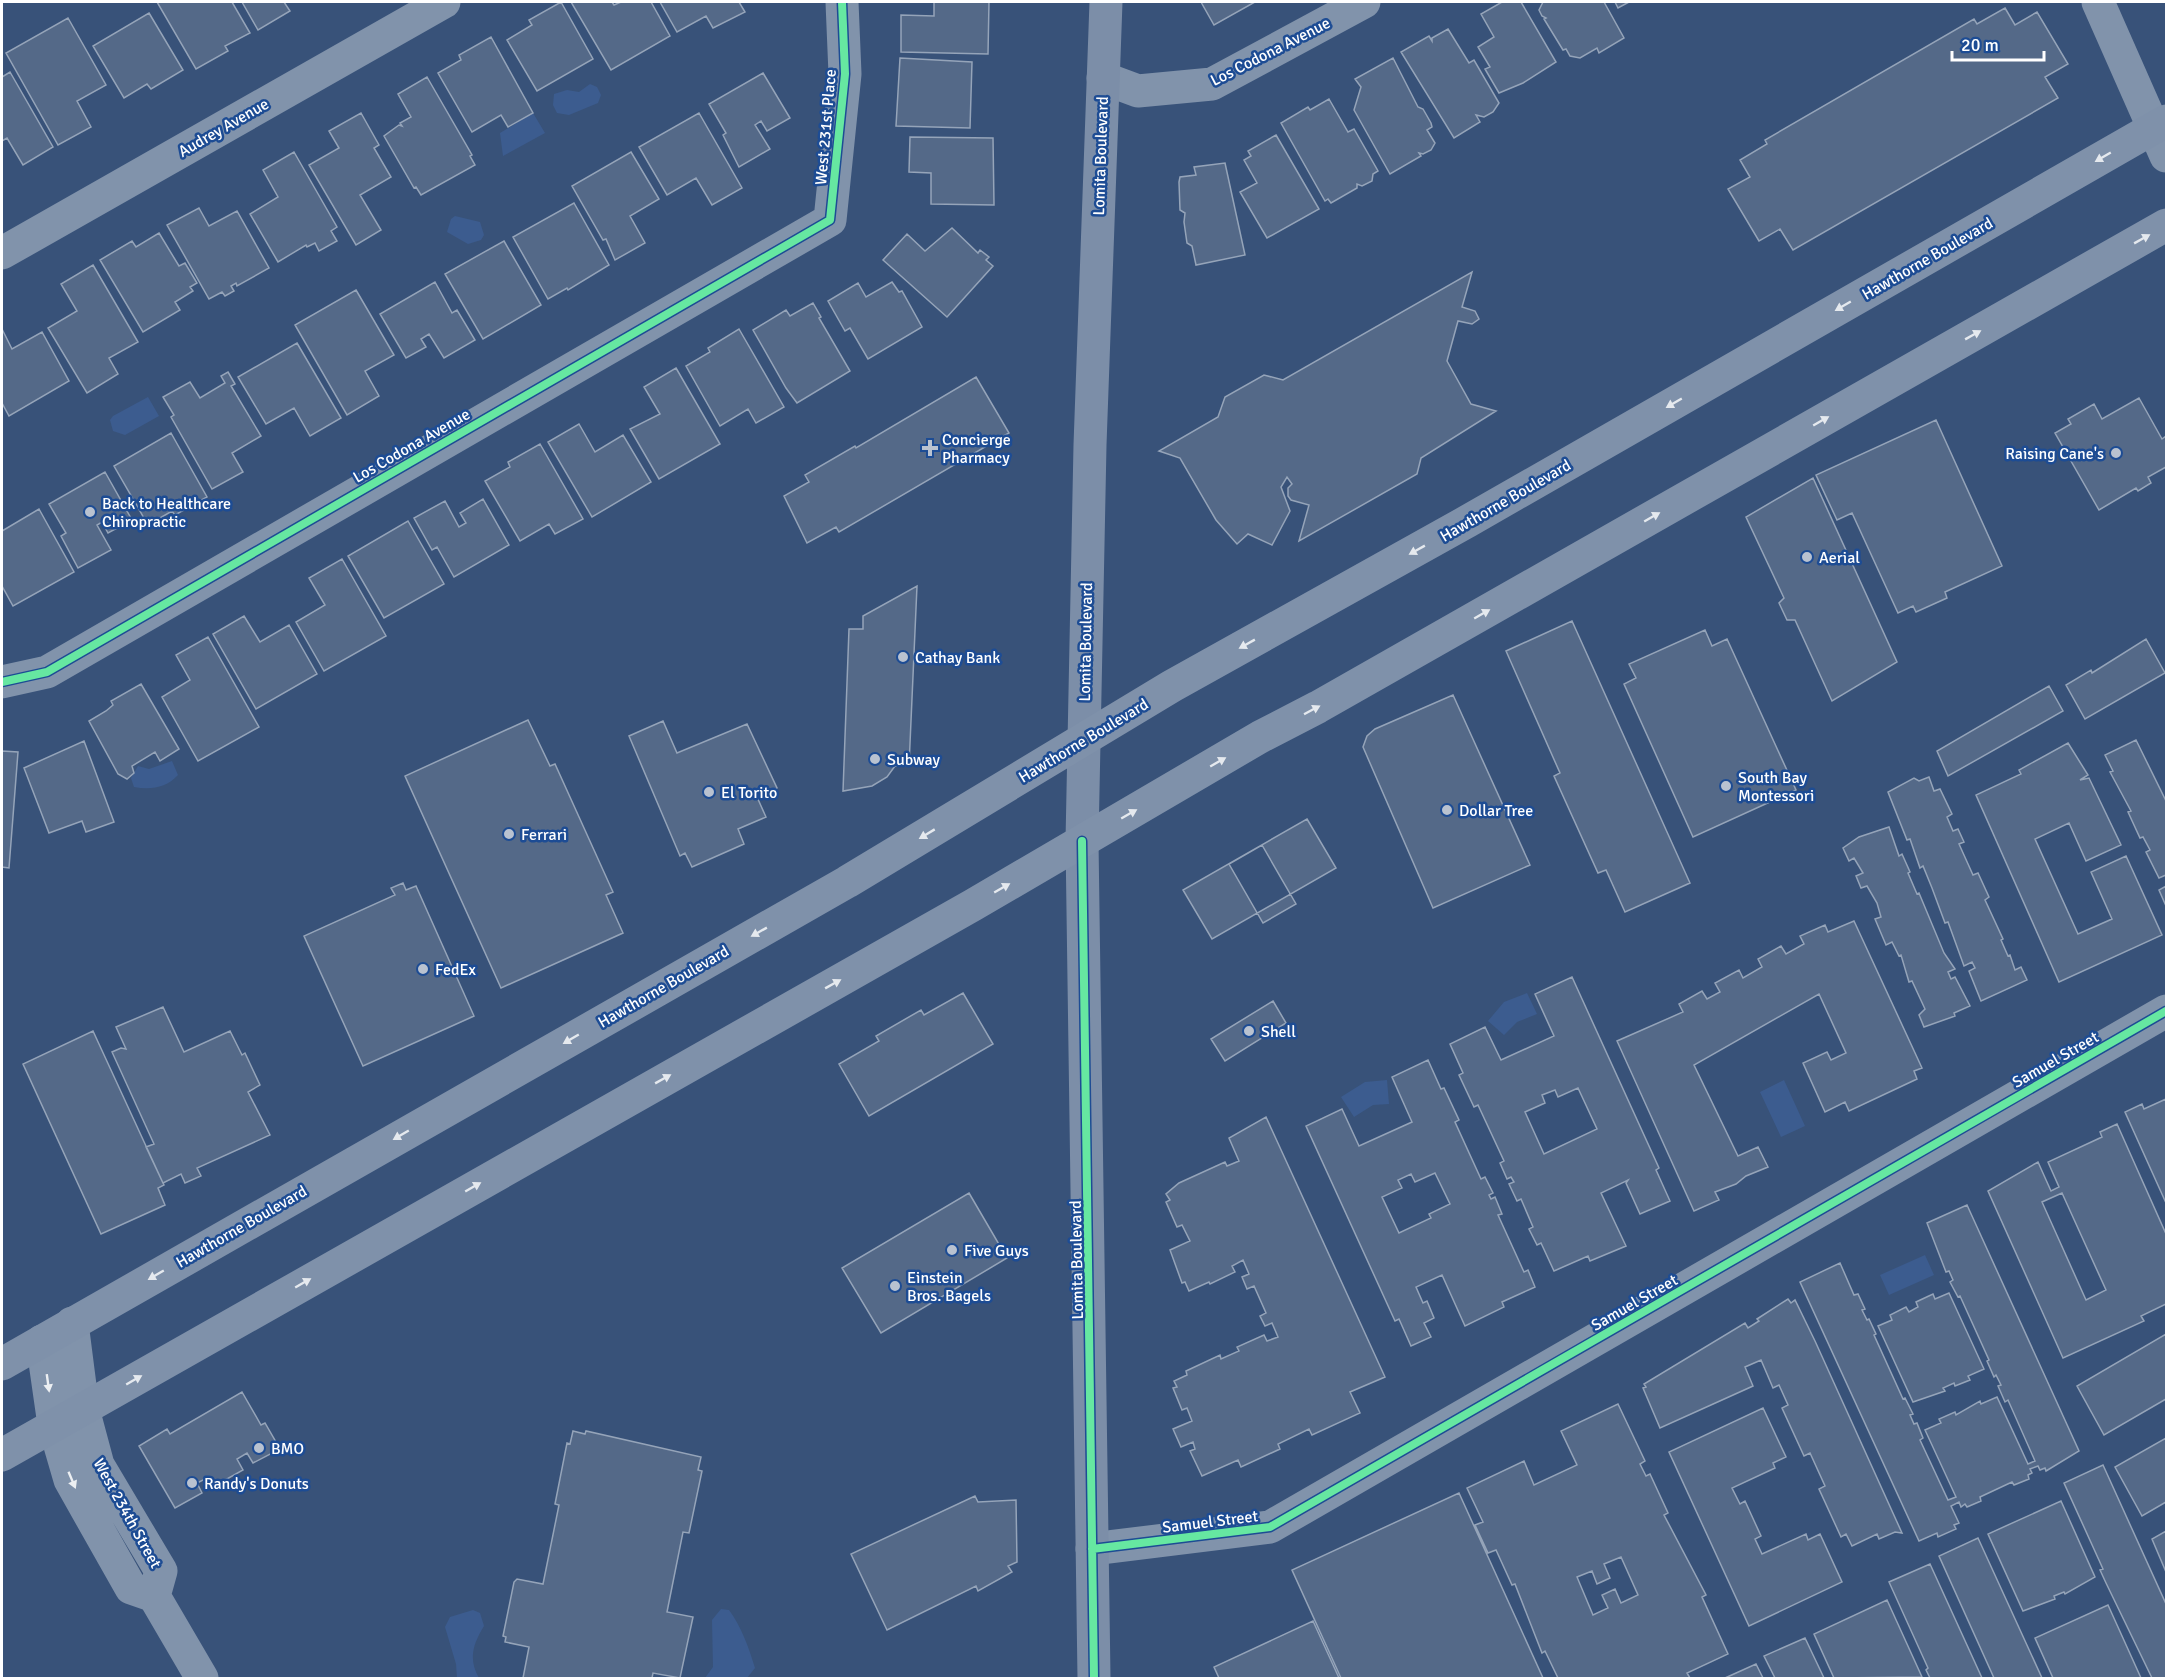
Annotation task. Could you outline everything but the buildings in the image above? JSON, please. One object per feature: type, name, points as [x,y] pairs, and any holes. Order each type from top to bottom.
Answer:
[{"type":"main road","name":"Lomita Boulevard","points":[[1094,1678],[1082,841],[1083,740],[1106,2]]},
{"type":"main road","name":"Hawthorne Boulevard","points":[[2,1364],[847,882],[1172,686],[2162,135]]},
{"type":"main road","points":[[2,1455],[1082,841],[1260,737],[1318,707],[2166,225]]},
{"type":"street","name":"Audrey Avenue","points":[[2,253],[444,2]]},
{"type":"street","name":"West 231st Place","points":[[830,220],[845,74],[842,2]]},
{"type":"street","name":"Los Codona Avenue","points":[[1103,78],[1138,91],[1212,84],[1364,2]]},
{"type":"street","points":[[2098,2],[2162,135]]},
{"type":"street","name":"Los Codona Avenue","points":[[2,682],[47,672],[830,220]]},
{"type":"street","name":"Samuel Street","points":[[1092,1549],[1270,1527],[2166,1011]]},
{"type":"street","name":"West 234th Street","points":[[42,1341],[54,1425],[70,1480],[131,1588],[154,1596],[161,1571],[98,1465],[83,1409],[72,1323]]},
{"type":"street","points":[[154,1596],[202,1678]]},
{"type":"water","points":[[590,84],[597,87],[601,95],[598,103],[569,115],[557,113],[553,105],[554,94],[567,90],[579,92]]},
{"type":"water","points":[[533,113],[545,133],[503,156],[500,133]]},
{"type":"water","points":[[455,216],[480,222],[484,235],[481,240],[468,244],[447,232],[451,219]]},
{"type":"water","points":[[148,397],[159,416],[125,435],[113,431],[110,420],[113,416]]},
{"type":"water","points":[[172,761],[178,775],[168,783],[152,788],[134,787],[131,778],[138,766],[149,769]]},
{"type":"water","points":[[1527,993],[1537,1014],[1517,1022],[1504,1035],[1488,1021],[1504,1002]]},
{"type":"water","points":[[1387,1080],[1389,1104],[1373,1105],[1354,1117],[1341,1097],[1365,1082]]},
{"type":"water","points":[[1784,1080],[1805,1126],[1781,1137],[1760,1092]]},
{"type":"water","points":[[1925,1255],[1934,1275],[1889,1295],[1880,1275]]},
{"type":"water","points":[[721,1609],[729,1610],[747,1645],[755,1668],[747,1678],[705,1678],[713,1667],[712,1620]]},
{"type":"water","points":[[473,1610],[480,1613],[484,1626],[473,1652],[479,1678],[457,1678],[456,1664],[445,1627],[450,1617]]},
{"type":"cycle path","points":[[2,682],[47,672],[830,220],[845,74],[842,2]]},
{"type":"cycle path","points":[[1082,841],[1094,1678]]},
{"type":"cycle path","points":[[1092,1549],[1270,1527],[2166,1011]]},
{"type":"place","name":"Concierge Pharmacy","points":[[930,448]]},
{"type":"place","name":"Raising Cane's","points":[[2116,453]]},
{"type":"place","name":"Back to Healthcare Chiropractic","points":[[90,512]]},
{"type":"place","name":"Aerial","points":[[1807,557]]},
{"type":"place","name":"Cathay Bank","points":[[903,657]]},
{"type":"place","name":"Subway","points":[[875,759]]},
{"type":"place","name":"South Bay Montessori","points":[[1726,786]]},
{"type":"place","name":"El Torito","points":[[709,792]]},
{"type":"place","name":"Dollar Tree","points":[[1447,810]]},
{"type":"place","name":"Ferrari","points":[[509,834]]},
{"type":"place","name":"FedEx","points":[[423,969]]},
{"type":"place","name":"Shell","points":[[1249,1031]]},
{"type":"place","name":"Five Guys","points":[[952,1250]]},
{"type":"place","name":"Einstein Bros. Bagels","points":[[895,1286]]},
{"type":"place","name":"BMO","points":[[259,1448]]},
{"type":"place","name":"Randy's Donuts","points":[[192,1483]]}]
